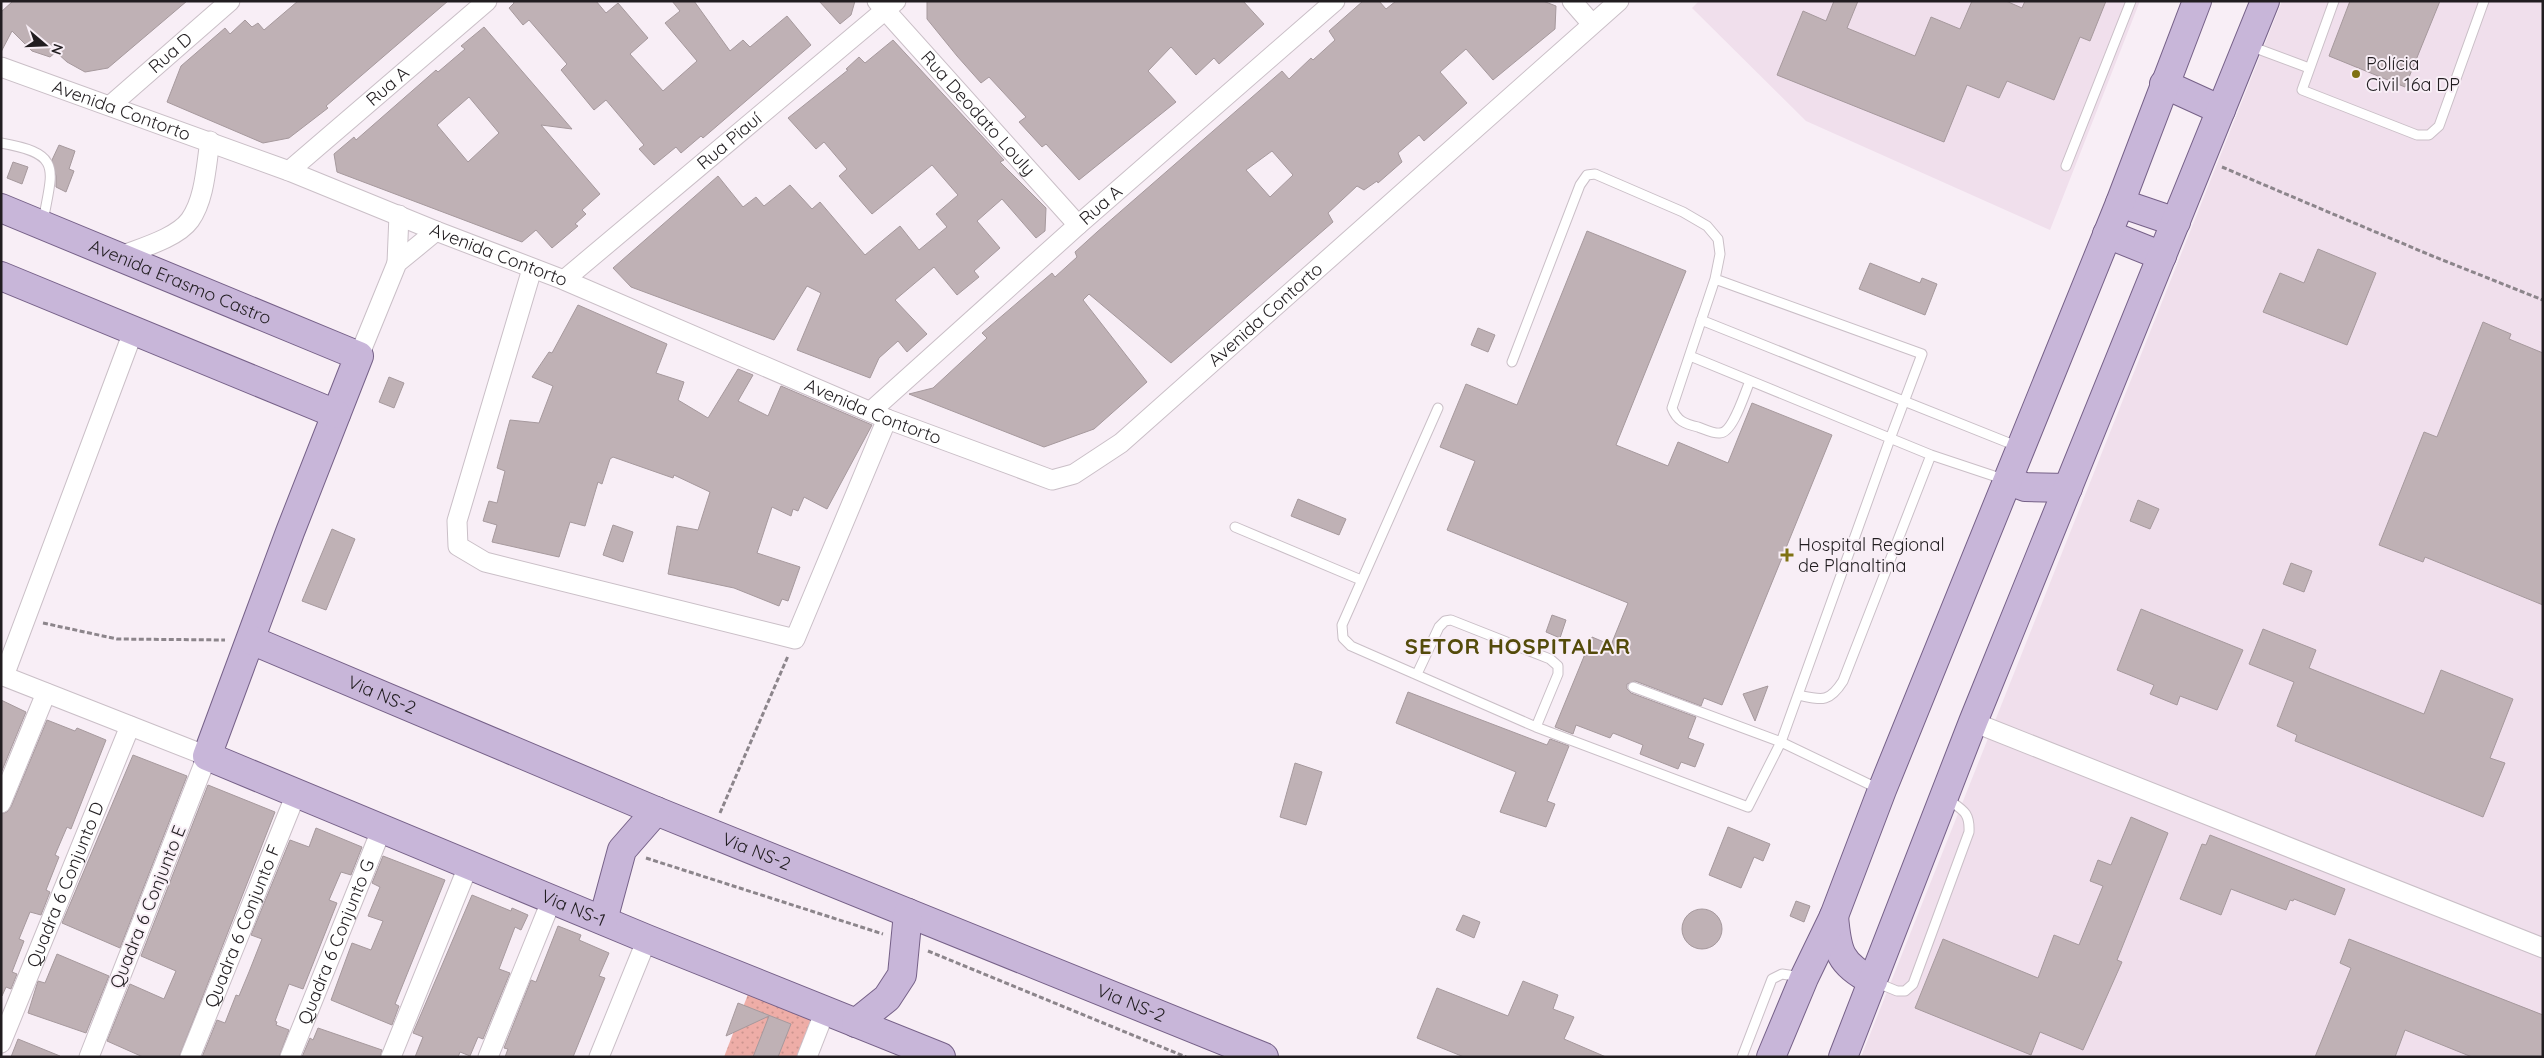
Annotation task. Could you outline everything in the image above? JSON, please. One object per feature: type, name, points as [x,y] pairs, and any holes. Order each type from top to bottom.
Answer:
[{"type":"main road","points":[[1771,1057],[1804,978],[1834,916],[1882,790],[2120,203],[2197,1]]},
{"type":"main road","points":[[1843,1057],[1973,722],[2265,1]]},
{"type":"main road","points":[[2164,84],[2221,110]]},
{"type":"main road","points":[[2120,203],[2176,222]]},
{"type":"main road","name":"Avenida Erasmo Castro","points":[[1,208],[359,356]]},
{"type":"main road","points":[[2107,234],[2162,256]]},
{"type":"main road","points":[[1,276],[133,332],[336,414]]},
{"type":"main road","points":[[207,756],[359,356]]},
{"type":"main road","points":[[2008,480],[2025,487],[2068,488]]},
{"type":"main road","name":"Via NS-2","points":[[251,640],[656,812],[1264,1057]]},
{"type":"main road","name":"Via NS-1","points":[[207,756],[929,1054]]},
{"type":"main road","points":[[603,920],[622,850],[656,812]]},
{"type":"main road","points":[[856,1023],[887,998],[902,975],[908,913]]},
{"type":"main road","points":[[1834,916],[1837,947],[1845,962],[1857,973],[1873,981]]},
{"type":"street","name":"Rua D","points":[[111,105],[230,1]]},
{"type":"street","name":"Rua A","points":[[289,171],[487,1]]},
{"type":"street","name":"Rua A","points":[[878,416],[1078,225],[1335,1]]},
{"type":"street","points":[[1572,1],[1592,24]]},
{"type":"street","name":"Avenida Contorto","points":[[1,67],[111,105],[289,171],[436,231],[564,280],[878,416],[1052,480],[1074,474],[1120,443],[1619,1]]},
{"type":"street","name":"Rua Deodato Louly","points":[[886,4],[1078,225]]},
{"type":"street","name":"Rua Piauí","points":[[564,280],[886,4]]},
{"type":"street","points":[[121,256],[168,238],[190,221],[201,195],[210,141]]},
{"type":"street","points":[[359,356],[397,263],[399,215]]},
{"type":"street","points":[[397,263],[436,231]]},
{"type":"street","points":[[532,269],[457,521],[458,546],[486,562],[795,639],[878,416]]},
{"type":"street","points":[[133,332],[25,620],[2,676],[207,756]]},
{"type":"street","points":[[1,803],[46,693]]},
{"type":"street","points":[[1973,722],[2543,948]]},
{"type":"street","name":"Quadra 6 Conjunto D","points":[[1,1043],[130,726]]},
{"type":"street","name":"Quadra 6 Conjunto E","points":[[89,1057],[207,756]]},
{"type":"street","name":"Quadra 6 Conjunto F","points":[[190,1057],[296,794]]},
{"type":"street","name":"Quadra 6 Conjunto G","points":[[290,1057],[382,828]]},
{"type":"street","points":[[391,1057],[469,864]]},
{"type":"street","points":[[488,1057],[552,899]]},
{"type":"street","points":[[599,1057],[647,939]]},
{"type":"street","points":[[807,1057],[825,1011]]},
{"type":"lane","points":[[2066,166],[2131,1]]},
{"type":"lane","points":[[2334,1],[2308,68],[2302,90],[2417,135],[2429,135],[2439,126],[2484,1]]},
{"type":"lane","points":[[2248,45],[2308,68]]},
{"type":"lane","points":[[1,142],[28,148],[45,158],[52,170],[43,225]]},
{"type":"lane","points":[[1512,362],[1580,185],[1587,175],[1595,174],[1683,212],[1707,226],[1718,239],[1720,254],[1715,279],[1672,408],[1676,418],[1686,424],[1720,433],[1727,431],[1750,381]]},
{"type":"lane","points":[[1438,408],[1342,625],[1343,638],[1351,646],[1536,727],[1748,807],[1781,742],[1922,354],[1715,279]]},
{"type":"lane","points":[[1701,320],[2020,448]]},
{"type":"lane","points":[[1690,356],[1931,456],[2008,480]]},
{"type":"lane","points":[[1798,695],[1822,700],[1834,695],[1843,681],[1931,456]]},
{"type":"lane","points":[[1236,527],[1361,580]]},
{"type":"lane","points":[[1418,674],[1439,627],[1445,621],[1451,620],[1550,658],[1558,666],[1558,674],[1536,727]]},
{"type":"lane","points":[[1633,687],[1781,742],[1882,790]]},
{"type":"lane","points":[[1873,981],[1897,991],[1905,991],[1913,984],[1969,832],[1970,820],[1966,813],[1944,797]]},
{"type":"lane","points":[[1742,1057],[1772,980],[1782,974],[1804,978]]},
{"type":"path","points":[[2202,159],[2430,255],[2543,300]]},
{"type":"path","points":[[25,620],[117,639],[251,640]]},
{"type":"path","points":[[711,834],[795,639]]},
{"type":"shaded area","points":[[1699,1],[2140,1],[2050,230],[1806,121],[1692,8]]},
{"type":"shaded area","points":[[2282,1],[2543,1],[2543,1057],[1861,1057]]},
{"type":"shaded area","points":[[750,989],[814,1014],[799,1057],[724,1057]]},
{"type":"building","points":[[13,1],[187,1],[108,68],[85,72],[67,62],[56,52],[50,57],[32,51],[12,31],[1,52],[1,12]]},
{"type":"building","points":[[298,1],[448,1],[326,106],[328,108],[289,138],[263,143],[167,102],[181,66],[225,28],[230,34],[245,20],[252,27],[258,23],[264,30]]},
{"type":"building","points":[[513,1],[596,1],[606,13],[618,3],[648,38],[630,54],[663,91],[697,61],[665,23],[680,11],[672,1],[694,1],[730,51],[743,40],[750,47],[787,16],[811,45],[703,138],[701,136],[681,153],[676,147],[654,165],[639,149],[644,145],[606,100],[594,110],[561,70],[567,64],[529,20],[523,25],[509,8],[514,3]]},
{"type":"building","points":[[819,1],[855,1],[851,15],[840,24]]},
{"type":"building","points":[[927,1],[1243,1],[1264,24],[1219,64],[1214,58],[1196,75],[1171,47],[1148,71],[1176,102],[1079,180],[1046,144],[1042,147],[1019,122],[1026,117],[989,77],[981,83],[957,56],[927,19]]},
{"type":"building","points":[[1363,1],[1379,1],[1386,9],[1396,1],[1543,1],[1556,6],[1555,29],[1493,80],[1466,49],[1440,72],[1467,103],[1424,141],[1419,135],[1398,153],[1402,162],[1378,183],[1377,181],[1364,190],[1357,186],[1328,213],[1333,222],[1171,363],[1089,294],[1083,300],[1147,382],[1094,429],[1044,447],[909,394],[933,388],[987,338],[982,333],[1052,273],[1055,277],[1077,257],[1075,252],[1097,232],[1282,71],[1289,79],[1311,58],[1313,60],[1335,40],[1329,31]],"holes":[[[1272,151],[1293,175],[1270,197],[1246,170]]]},
{"type":"building","points":[[1834,1],[1858,1],[1847,28],[1915,56],[1931,17],[1960,29],[1972,1],[2006,1],[2022,8],[2025,1],[2106,1],[2090,41],[2080,37],[2054,100],[2007,81],[1999,98],[1967,85],[1944,142],[1777,75],[1803,11],[1826,21]]},
{"type":"building","points":[[2350,1],[2440,1],[2405,87],[2329,56]]},
{"type":"building","points":[[484,27],[572,129],[541,125],[600,194],[582,210],[586,214],[575,224],[578,226],[552,248],[536,230],[522,242],[337,172],[334,154],[354,137],[356,140],[436,70],[438,72],[465,49],[461,46]],"holes":[[[469,97],[499,133],[468,162],[437,125]]]},
{"type":"building","points":[[893,40],[1004,160],[1000,162],[1046,208],[1045,231],[1036,238],[1002,199],[977,221],[1000,248],[974,271],[979,277],[957,295],[934,267],[895,300],[927,334],[907,352],[898,341],[879,358],[870,378],[797,350],[821,293],[807,286],[774,340],[631,287],[613,268],[718,176],[743,207],[756,197],[764,206],[790,185],[812,209],[820,202],[865,255],[900,226],[919,250],[947,227],[936,214],[958,195],[932,165],[872,214],[839,176],[847,169],[824,142],[816,149],[788,118],[848,70],[846,69],[859,57],[865,63]]},
{"type":"building","points":[[59,145],[75,151],[69,169],[74,171],[66,192],[56,187],[56,176],[52,160]]},
{"type":"building","points":[[13,162],[28,167],[22,184],[7,178]]},
{"type":"building","points":[[1587,231],[1686,271],[1616,445],[1668,466],[1678,442],[1728,463],[1752,403],[1832,435],[1722,705],[1704,698],[1701,706],[1635,681],[1627,684],[1627,689],[1631,693],[1696,717],[1688,738],[1704,744],[1695,767],[1681,762],[1678,769],[1640,754],[1643,745],[1613,733],[1610,738],[1576,725],[1573,734],[1555,727],[1592,637],[1611,645],[1628,603],[1447,530],[1475,461],[1440,447],[1466,384],[1517,405]]},
{"type":"building","points":[[2318,249],[2376,273],[2347,345],[2263,312],[2280,273],[2304,283]]},
{"type":"building","points":[[1870,263],[1920,283],[1922,278],[1937,284],[1925,315],[1859,289]]},
{"type":"building","points":[[578,305],[667,344],[656,373],[684,382],[678,400],[708,418],[738,369],[753,375],[738,401],[768,416],[781,386],[872,425],[827,509],[804,497],[798,511],[793,509],[791,516],[772,507],[757,553],[800,567],[788,601],[782,599],[779,606],[734,588],[668,574],[677,526],[698,530],[710,492],[674,475],[673,478],[613,457],[610,459],[602,484],[598,482],[585,526],[570,522],[559,557],[492,542],[497,525],[483,521],[489,501],[497,503],[505,471],[497,468],[510,420],[539,423],[553,386],[532,377],[549,352],[552,353]]},
{"type":"building","points":[[2483,322],[2511,334],[2509,339],[2543,353],[2543,605],[2425,557],[2423,562],[2379,545],[2424,432],[2437,437]]},
{"type":"building","points":[[1478,328],[1495,335],[1488,352],[1471,345]]},
{"type":"building","points":[[389,377],[404,383],[394,408],[379,402]]},
{"type":"building","points":[[1298,499],[1346,519],[1339,535],[1291,516]]},
{"type":"building","points":[[2138,500],[2159,509],[2150,529],[2130,521]]},
{"type":"building","points":[[613,525],[633,532],[623,562],[603,555]]},
{"type":"building","points":[[332,529],[355,539],[326,610],[302,601]]},
{"type":"building","points":[[2291,563],[2312,571],[2304,592],[2283,584]]},
{"type":"building","points":[[2141,609],[2243,650],[2217,710],[2180,696],[2177,705],[2150,694],[2154,685],[2117,670]]},
{"type":"building","points":[[1552,615],[1566,620],[1560,638],[1546,632]]},
{"type":"building","points":[[2263,629],[2316,650],[2309,668],[2424,714],[2441,670],[2513,699],[2490,758],[2505,763],[2483,817],[2295,741],[2297,735],[2277,726],[2294,682],[2249,664]]},
{"type":"building","points":[[1768,686],[1755,721],[1743,694]]},
{"type":"building","points":[[1408,692],[1547,745],[1550,739],[1569,746],[1547,801],[1555,804],[1546,827],[1500,812],[1516,772],[1396,723]]},
{"type":"building","points":[[1,700],[26,712],[1,773]]},
{"type":"building","points":[[47,720],[75,731],[77,728],[106,740],[71,829],[67,827],[55,855],[59,857],[46,890],[50,892],[41,915],[30,912],[19,939],[24,941],[12,972],[17,974],[11,989],[6,987],[2,996],[1,814],[7,812],[11,807]]},
{"type":"building","points":[[133,755],[187,776],[120,948],[62,923]]},
{"type":"building","points":[[1295,763],[1322,772],[1306,825],[1280,817]]},
{"type":"building","points":[[208,785],[275,812],[179,1057],[143,1057],[107,1041],[130,984],[164,999],[176,971],[141,956]]},
{"type":"building","points":[[2131,817],[2168,833],[2117,960],[2122,962],[2083,1050],[2040,1032],[2031,1055],[1915,1008],[1943,939],[2038,978],[2054,935],[2079,945],[2103,886],[2090,881],[2098,860],[2111,865]]},
{"type":"building","points":[[1728,827],[1770,844],[1763,861],[1754,857],[1741,888],[1709,875]]},
{"type":"building","points":[[316,828],[362,847],[351,875],[341,872],[329,900],[337,903],[303,989],[289,984],[275,1021],[277,1022],[276,1025],[289,1030],[279,1057],[202,1057],[217,1020],[225,1023],[236,995],[239,996],[249,972],[262,939],[251,935],[290,840],[309,847]]},
{"type":"building","points":[[2210,835],[2345,889],[2335,915],[2294,899],[2293,901],[2290,900],[2286,910],[2231,889],[2221,915],[2180,899],[2202,844],[2206,845]]},
{"type":"building","points":[[383,856],[445,880],[395,1004],[399,1006],[392,1025],[331,1000],[352,943],[371,950],[383,921],[368,916],[380,887],[372,883]]},
{"type":"building","points":[[472,895],[511,911],[512,908],[528,915],[521,930],[515,927],[499,969],[510,973],[483,1039],[478,1037],[470,1056],[460,1052],[458,1057],[415,1057],[423,1037],[413,1033]]},
{"type":"building","points":[[1796,901],[1810,906],[1804,922],[1790,916]]},
{"type":"building","points":[[1706,909],[1713,912],[1719,918],[1722,929],[1721,937],[1713,946],[1706,949],[1698,949],[1691,946],[1683,937],[1682,925],[1685,918],[1694,910]]},
{"type":"building","points":[[1463,915],[1480,922],[1474,938],[1456,930]]},
{"type":"building","points":[[558,926],[581,935],[579,940],[609,953],[599,976],[605,978],[573,1057],[505,1057],[508,1049],[504,1048],[531,980],[536,982]]},
{"type":"building","points":[[2349,939],[2543,1015],[2543,1057],[2472,1057],[2405,1030],[2395,1057],[2315,1057],[2351,968],[2340,963]]},
{"type":"building","points":[[57,954],[109,976],[86,1033],[28,1013],[38,981],[45,983]]},
{"type":"building","points":[[1523,981],[1558,995],[1553,1009],[1574,1017],[1564,1039],[1606,1057],[1464,1057],[1417,1038],[1437,988],[1508,1016]]},
{"type":"building","points":[[738,1003],[791,1024],[778,1057],[753,1057],[769,1016],[726,1036]]},
{"type":"building","points":[[318,1028],[382,1050],[380,1057],[302,1057],[310,1038],[313,1040]]},
{"type":"building","points":[[18,1039],[60,1056],[60,1057],[11,1057]]},
{"type":"place","name":"Polícia Civil 16a DP","points":[[2356,74]]},
{"type":"place","name":"Hospital Regional de Planaltina","points":[[1787,555]]},
{"type":"district","name":"SETOR HOSPITALAR","points":[[1518,646]]}]
